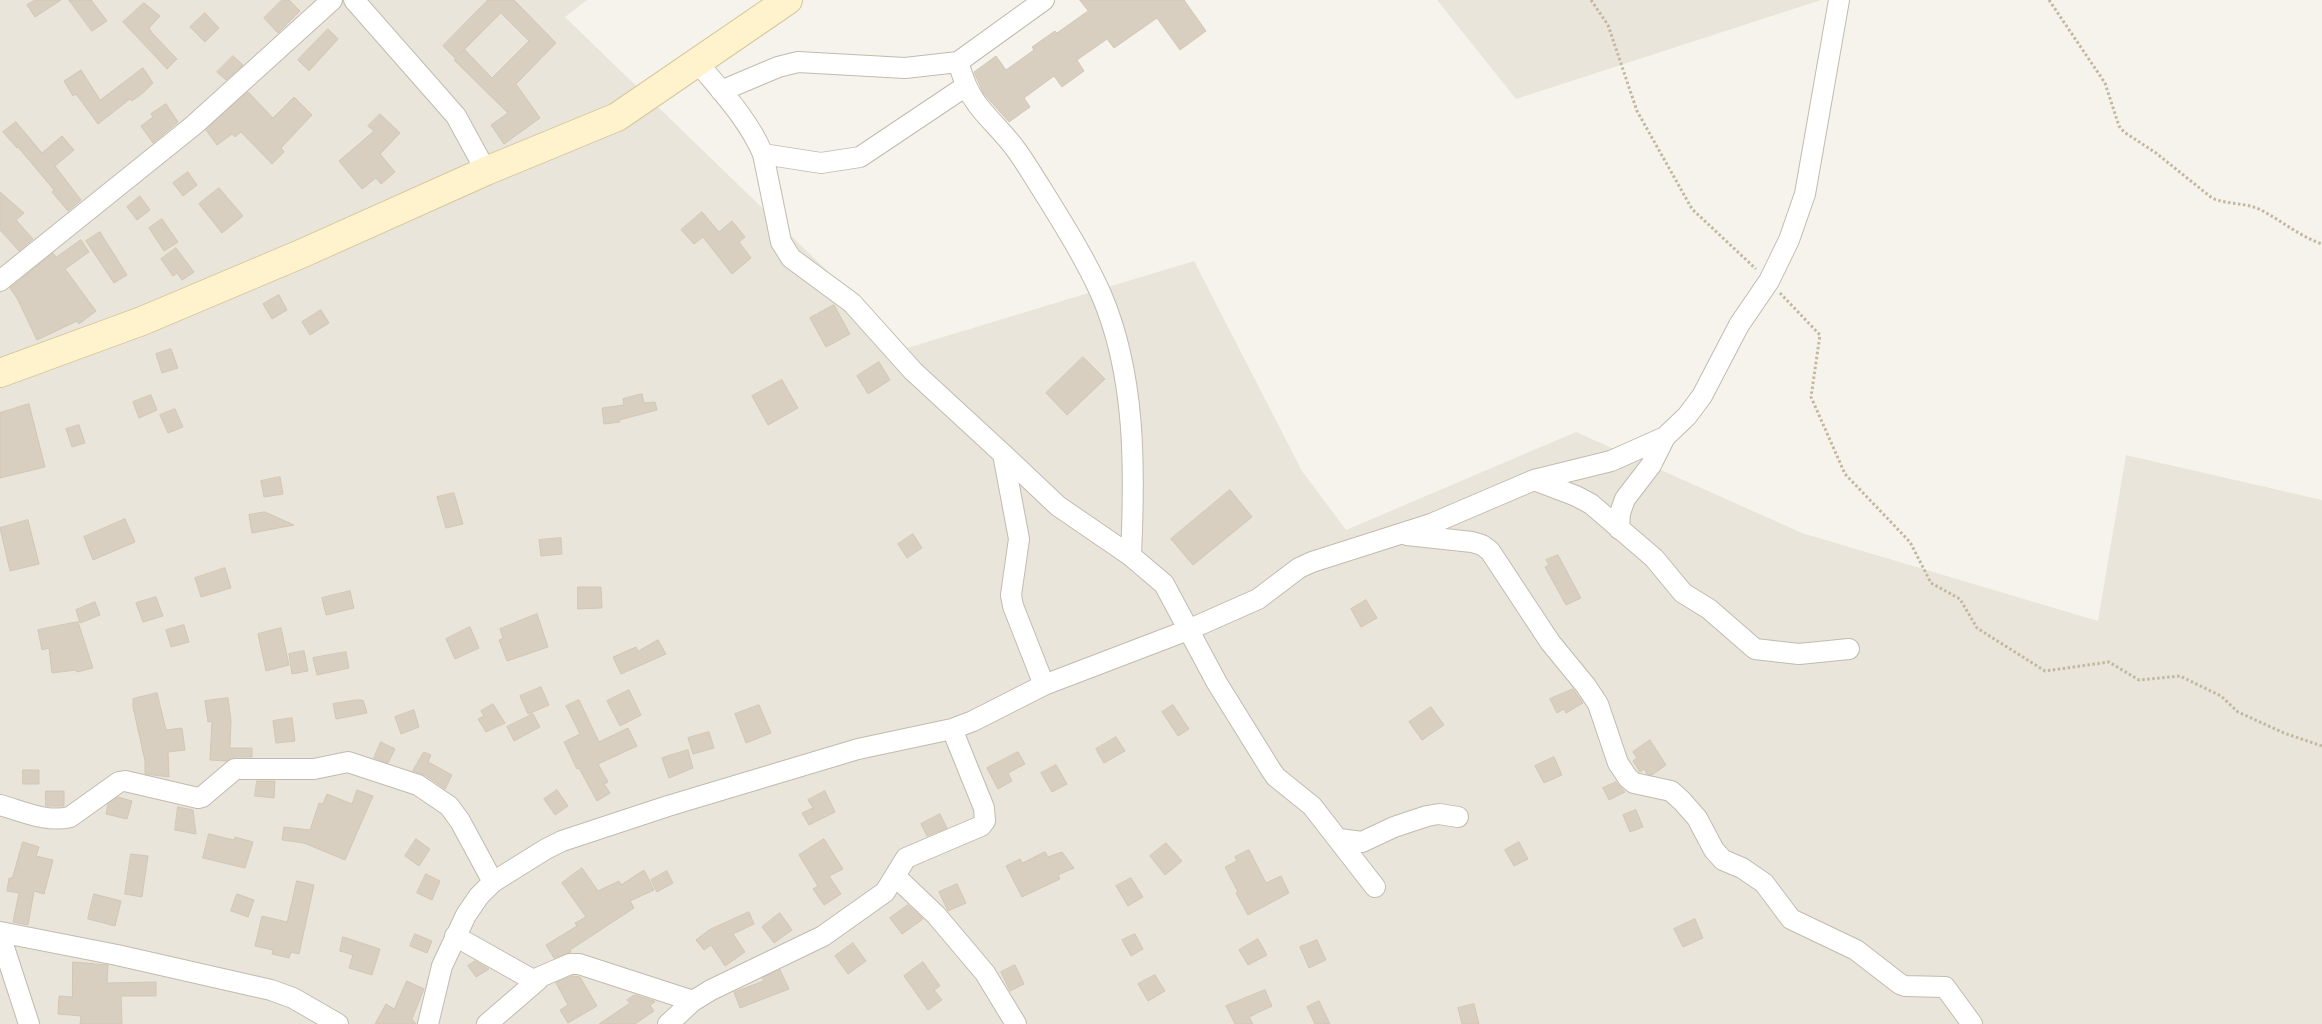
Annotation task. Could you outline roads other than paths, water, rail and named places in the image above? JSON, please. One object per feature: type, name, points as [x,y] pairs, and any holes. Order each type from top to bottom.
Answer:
[{"type":"main road","points":[[0,373],[142,321],[303,253],[486,171],[617,118],[788,0]]},
{"type":"street","points":[[0,281],[194,125],[332,0]]},
{"type":"street","points":[[354,0],[456,116],[486,171]]},
{"type":"street","points":[[720,91],[778,67],[798,62],[905,68],[958,62],[1044,0]]},
{"type":"street","points":[[1619,530],[1620,513],[1625,499],[1651,465],[1665,438],[1688,416],[1702,396],[1739,325],[1769,281],[1789,240],[1805,194],[1839,0]]},
{"type":"street","points":[[958,62],[966,86],[976,102],[1013,146],[1041,189],[1100,293],[1113,329],[1126,386],[1132,451],[1131,556]]},
{"type":"street","points":[[698,63],[720,91],[731,100],[758,142],[763,154],[780,242],[791,258],[852,303],[913,371],[1058,506],[1131,556],[1164,584],[1217,683],[1271,770],[1276,777],[1312,806],[1375,887]]},
{"type":"street","points":[[763,154],[822,163],[860,157],[966,86]]},
{"type":"street","points":[[428,1024],[442,966],[466,914],[479,896],[493,882],[562,841],[650,812],[858,749],[952,729],[991,713],[1044,685],[1188,630],[1258,600],[1299,568],[1312,562],[1440,520],[1534,480],[1611,461],[1665,438]]},
{"type":"street","points":[[1003,454],[1019,539],[1011,595],[1013,606],[1044,685]]},
{"type":"street","points":[[1534,480],[1576,496],[1591,504],[1619,530],[1654,558],[1682,593],[1709,609],[1755,649],[1799,654],[1849,649]]},
{"type":"street","points":[[1400,534],[1472,542],[1482,545],[1490,551],[1550,642],[1586,686],[1598,704],[1618,763],[1628,778],[1634,783],[1670,791],[1682,801],[1697,818],[1714,850],[1723,860],[1742,868],[1764,883],[1792,919],[1856,950],[1904,986],[1945,987],[1972,1024]]},
{"type":"street","points":[[668,1024],[694,1001],[711,990],[823,936],[885,892],[906,858],[981,826],[985,821],[984,808],[952,729]]},
{"type":"street","points":[[0,804],[54,820],[64,819],[70,817],[119,782],[124,781],[198,798],[235,769],[314,769],[348,762],[418,785],[449,806],[464,828],[493,882]]},
{"type":"street","points":[[1339,839],[1362,842],[1394,827],[1426,816],[1440,814],[1458,817]]},
{"type":"street","points":[[895,876],[936,915],[985,973],[1016,1024]]},
{"type":"street","points":[[29,1024],[0,934],[117,955],[271,990],[293,998],[338,1024]]},
{"type":"street","points":[[455,936],[533,980],[538,980]]},
{"type":"street","points":[[487,1024],[538,980],[570,964],[579,964],[694,1001]]}]
